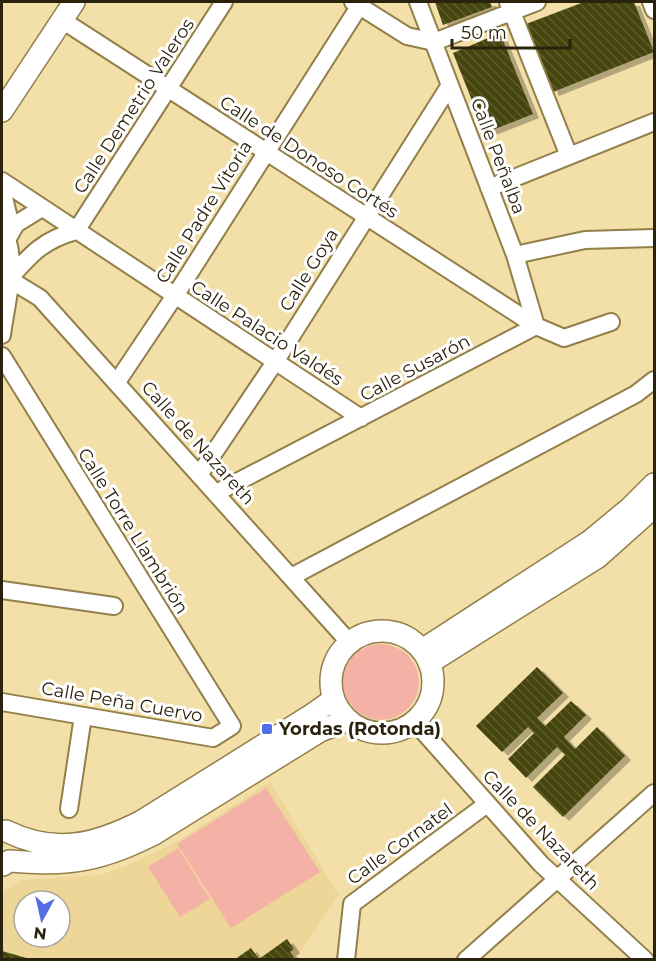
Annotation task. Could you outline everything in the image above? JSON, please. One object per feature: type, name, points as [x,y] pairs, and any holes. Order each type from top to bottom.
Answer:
[{"type":"main road","points":[[2,111],[74,2]]},
{"type":"main road","points":[[426,656],[590,541],[630,508],[654,483]]},
{"type":"main road","points":[[426,656],[598,557],[654,507]]},
{"type":"main road","points":[[379,631],[395,632],[410,639],[426,656],[432,676],[432,689],[429,702],[414,721],[402,728],[380,732],[357,726],[339,710],[331,684],[332,668],[339,654],[349,642],[363,634],[379,631]]},
{"type":"main road","points":[[4,829],[25,840],[45,845],[84,842],[122,831],[142,821],[292,728],[334,699]]},
{"type":"main road","points":[[2,866],[9,861],[86,860],[129,847],[154,834],[320,731],[348,720]]},
{"type":"main road","points":[[2,866],[10,849],[9,839],[4,829]]},
{"type":"street","name":"Calle Demetrio Valeros","points":[[76,231],[224,2]]},
{"type":"street","name":"Calle Peñalba","points":[[418,2],[515,255],[536,326]]},
{"type":"street","points":[[358,3],[407,36],[434,42],[509,7],[537,2]]},
{"type":"street","points":[[651,2],[654,10]]},
{"type":"street","name":"Calle Padre Vitoria","points":[[117,382],[175,297],[358,3]]},
{"type":"street","points":[[509,7],[569,156]]},
{"type":"street","name":"Calle de Donoso Cortés","points":[[62,21],[536,326],[564,338],[611,321]]},
{"type":"street","name":"Calle Goya","points":[[199,475],[275,362],[450,85]]},
{"type":"street","points":[[489,188],[654,122]]},
{"type":"street","name":"Calle Palacio Valdés","points":[[2,181],[361,418]]},
{"type":"street","points":[[2,190],[9,218],[5,233],[10,248],[9,279],[2,335]]},
{"type":"street","points":[[5,233],[42,208]]},
{"type":"street","points":[[9,279],[35,251],[57,236],[76,231]]},
{"type":"street","points":[[5,233],[22,247],[35,251]]},
{"type":"street","points":[[515,255],[585,240],[654,238]]},
{"type":"street","name":"Calle de Nazareth","points":[[9,279],[40,298],[349,642]]},
{"type":"street","name":"Calle Susarón","points":[[216,493],[536,326]]},
{"type":"street","name":"Calle Torre Llambrión","points":[[2,356],[232,726]]},
{"type":"street","points":[[291,578],[627,399],[654,380]]},
{"type":"street","points":[[2,590],[114,606]]},
{"type":"street","name":"Calle Peña Cuervo","points":[[2,702],[213,738],[232,726]]},
{"type":"street","points":[[69,810],[83,716]]},
{"type":"street","name":"Calle de Nazareth","points":[[414,721],[558,880],[634,956]]},
{"type":"street","points":[[466,960],[654,793]]},
{"type":"street","name":"Calle Cornatel","points":[[346,960],[352,904],[487,804]]},
{"type":"shaded area","points":[[381,644],[396,647],[408,655],[416,667],[419,682],[416,697],[408,709],[396,717],[381,720],[366,717],[354,709],[346,697],[343,682],[346,667],[354,655],[366,647]]},
{"type":"shaded area","points":[[270,782],[339,895],[296,959],[2,960],[2,892],[23,880],[100,875],[126,866],[171,845]]},
{"type":"shaded area","points":[[266,788],[320,872],[231,928],[177,844]]},
{"type":"shaded area","points":[[178,848],[210,899],[180,917],[148,867]]},
{"type":"building","points":[[435,2],[490,2],[492,7],[443,25]]},
{"type":"building","points":[[584,2],[634,2],[654,52],[553,92],[526,24]]},
{"type":"building","points":[[500,33],[533,114],[485,133],[453,53]]},
{"type":"building","points":[[537,667],[563,693],[537,718],[545,726],[571,701],[586,715],[564,737],[575,749],[597,727],[625,756],[563,817],[533,787],[565,755],[557,747],[526,778],[508,759],[534,733],[528,727],[502,752],[476,726]]},
{"type":"building","points":[[287,939],[294,949],[290,952],[294,957],[291,960],[234,960],[251,948],[259,959]]},
{"type":"building","points":[[2,951],[30,959],[30,960],[2,960]]},
{"type":"place","name":"Yordas (Rotonda)","points":[[267,729]]}]
